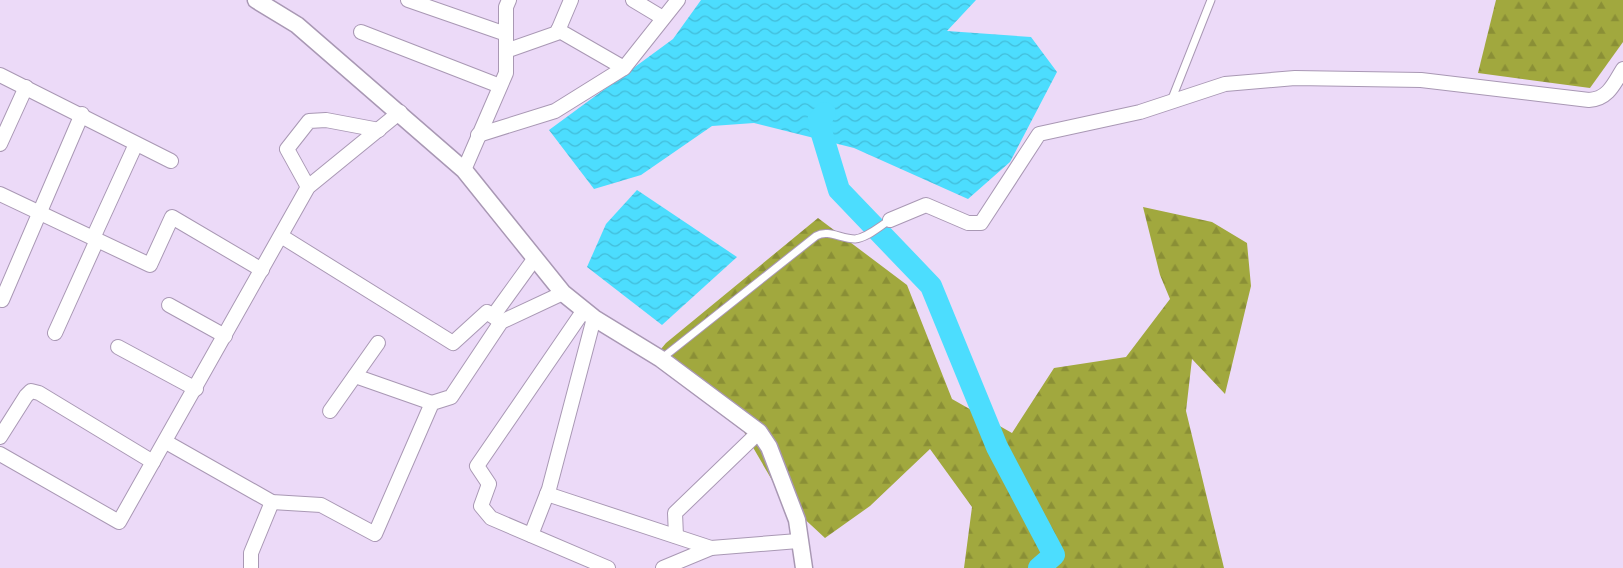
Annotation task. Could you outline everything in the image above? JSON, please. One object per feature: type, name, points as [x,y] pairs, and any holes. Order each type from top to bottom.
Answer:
[{"type":"street","points":[[257,0],[297,25],[400,112],[464,170],[563,292],[589,314],[661,359],[759,432],[768,448],[797,520],[798,541],[804,568]]},
{"type":"street","points":[[408,0],[506,34]]},
{"type":"street","points":[[464,170],[506,73],[506,7],[509,0]]},
{"type":"street","points":[[506,51],[557,32],[571,0]]},
{"type":"street","points":[[634,0],[663,18]]},
{"type":"street","points":[[478,136],[554,111],[624,68],[678,0]]},
{"type":"street","points":[[558,30],[624,68]]},
{"type":"street","points":[[361,32],[500,86]]},
{"type":"street","points":[[890,220],[926,205],[968,223],[981,223],[1039,134],[1140,112],[1225,84],[1295,78],[1421,80],[1597,100],[1607,93],[1623,69]]},
{"type":"street","points":[[0,75],[82,114],[171,161]]},
{"type":"street","points":[[0,144],[26,87]]},
{"type":"street","points":[[0,454],[120,522],[308,188],[400,112]]},
{"type":"street","points":[[2,300],[38,212],[82,114]]},
{"type":"street","points":[[308,188],[287,149],[309,121],[326,120],[378,130]]},
{"type":"street","points":[[55,333],[136,144]]},
{"type":"street","points":[[0,194],[150,265],[172,217],[262,270]]},
{"type":"street","points":[[281,236],[453,344],[488,312],[497,319]]},
{"type":"street","points":[[355,376],[432,403],[451,397],[535,258]]},
{"type":"street","points":[[497,319],[563,292]]},
{"type":"street","points":[[169,305],[225,336]]},
{"type":"street","points":[[531,535],[547,494],[589,314]]},
{"type":"street","points":[[589,314],[477,466],[489,484],[481,506],[491,518],[608,568]]},
{"type":"street","points":[[330,410],[378,343]]},
{"type":"street","points":[[118,346],[196,389]]},
{"type":"street","points":[[0,437],[31,391],[39,393],[153,462]]},
{"type":"street","points":[[166,442],[272,502],[321,505],[375,534],[432,403]]},
{"type":"street","points":[[676,536],[674,513],[759,432]]},
{"type":"street","points":[[547,494],[711,548]]},
{"type":"street","points":[[251,568],[251,553],[272,502]]},
{"type":"street","points":[[663,568],[711,548],[798,541]]},
{"type":"lane","points":[[1171,102],[1211,0]]},
{"type":"lane","points":[[661,359],[816,236],[826,233],[856,239],[890,220]]},
{"type":"green space","points":[[1496,0],[1623,0],[1623,42],[1590,88],[1478,73]]},
{"type":"green space","points":[[1143,207],[1212,222],[1247,243],[1251,286],[1225,394],[1192,359],[1186,411],[1224,568],[964,568],[972,507],[930,449],[870,506],[825,538],[783,499],[744,432],[651,361],[666,343],[818,218],[907,285],[952,399],[1012,433],[1054,368],[1126,357],[1170,299],[1160,275]]},
{"type":"water","points":[[701,0],[976,0],[947,31],[1031,37],[1057,72],[1010,162],[968,199],[854,148],[754,123],[712,126],[641,175],[594,189],[549,130],[673,39]]},
{"type":"water","points":[[637,190],[737,257],[662,325],[587,267],[606,224]]},
{"type":"waterway","points":[[825,113],[818,121],[839,190],[931,286],[997,447],[1054,555],[1039,568]]}]
